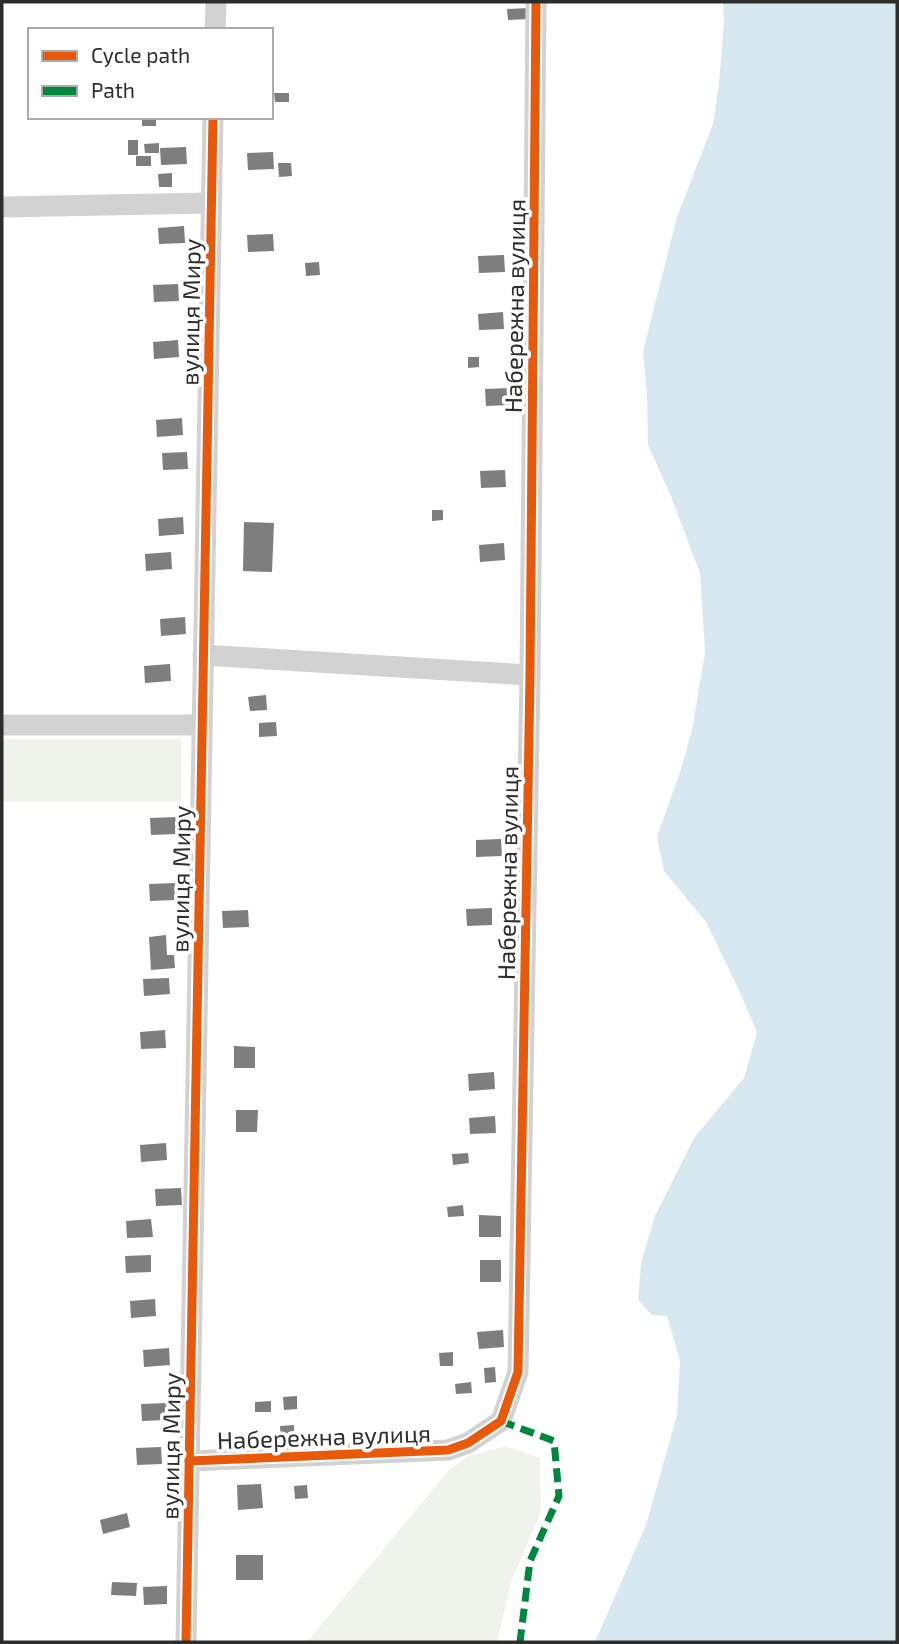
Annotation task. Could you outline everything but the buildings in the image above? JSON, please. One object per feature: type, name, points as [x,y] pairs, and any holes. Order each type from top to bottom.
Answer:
[{"type":"street","points":[[215,28],[216,2]]},
{"type":"street","name":"Набережна вулиця","points":[[189,1461],[448,1450],[468,1443],[501,1421],[518,1373],[530,675],[536,2]]},
{"type":"street","name":"вулиця Миру","points":[[186,1642],[213,119]]},
{"type":"street","points":[[2,207],[211,203]]},
{"type":"street","points":[[203,655],[530,675]]},
{"type":"street","points":[[2,724],[202,725]]},
{"type":"shaded area","points":[[723,2],[897,2],[897,1642],[595,1642],[646,1525],[677,1415],[680,1361],[667,1316],[652,1315],[638,1300],[641,1263],[655,1216],[694,1138],[744,1078],[757,1032],[706,922],[664,871],[657,837],[692,730],[705,652],[700,573],[648,445],[643,351],[677,217],[713,124],[719,84]]},
{"type":"shaded area","points":[[2,739],[181,739],[181,802],[2,802]]},
{"type":"shaded area","points":[[506,1446],[540,1458],[541,1511],[511,1583],[497,1642],[307,1642],[448,1471],[469,1456]]},
{"type":"marked path","points":[[501,1421],[554,1441],[559,1496],[530,1561],[520,1642]]},
{"type":"cycle path","points":[[189,1461],[448,1450],[468,1443],[501,1421],[518,1372],[530,675],[536,2]]},
{"type":"cycle path","points":[[186,1642],[213,119]]}]
